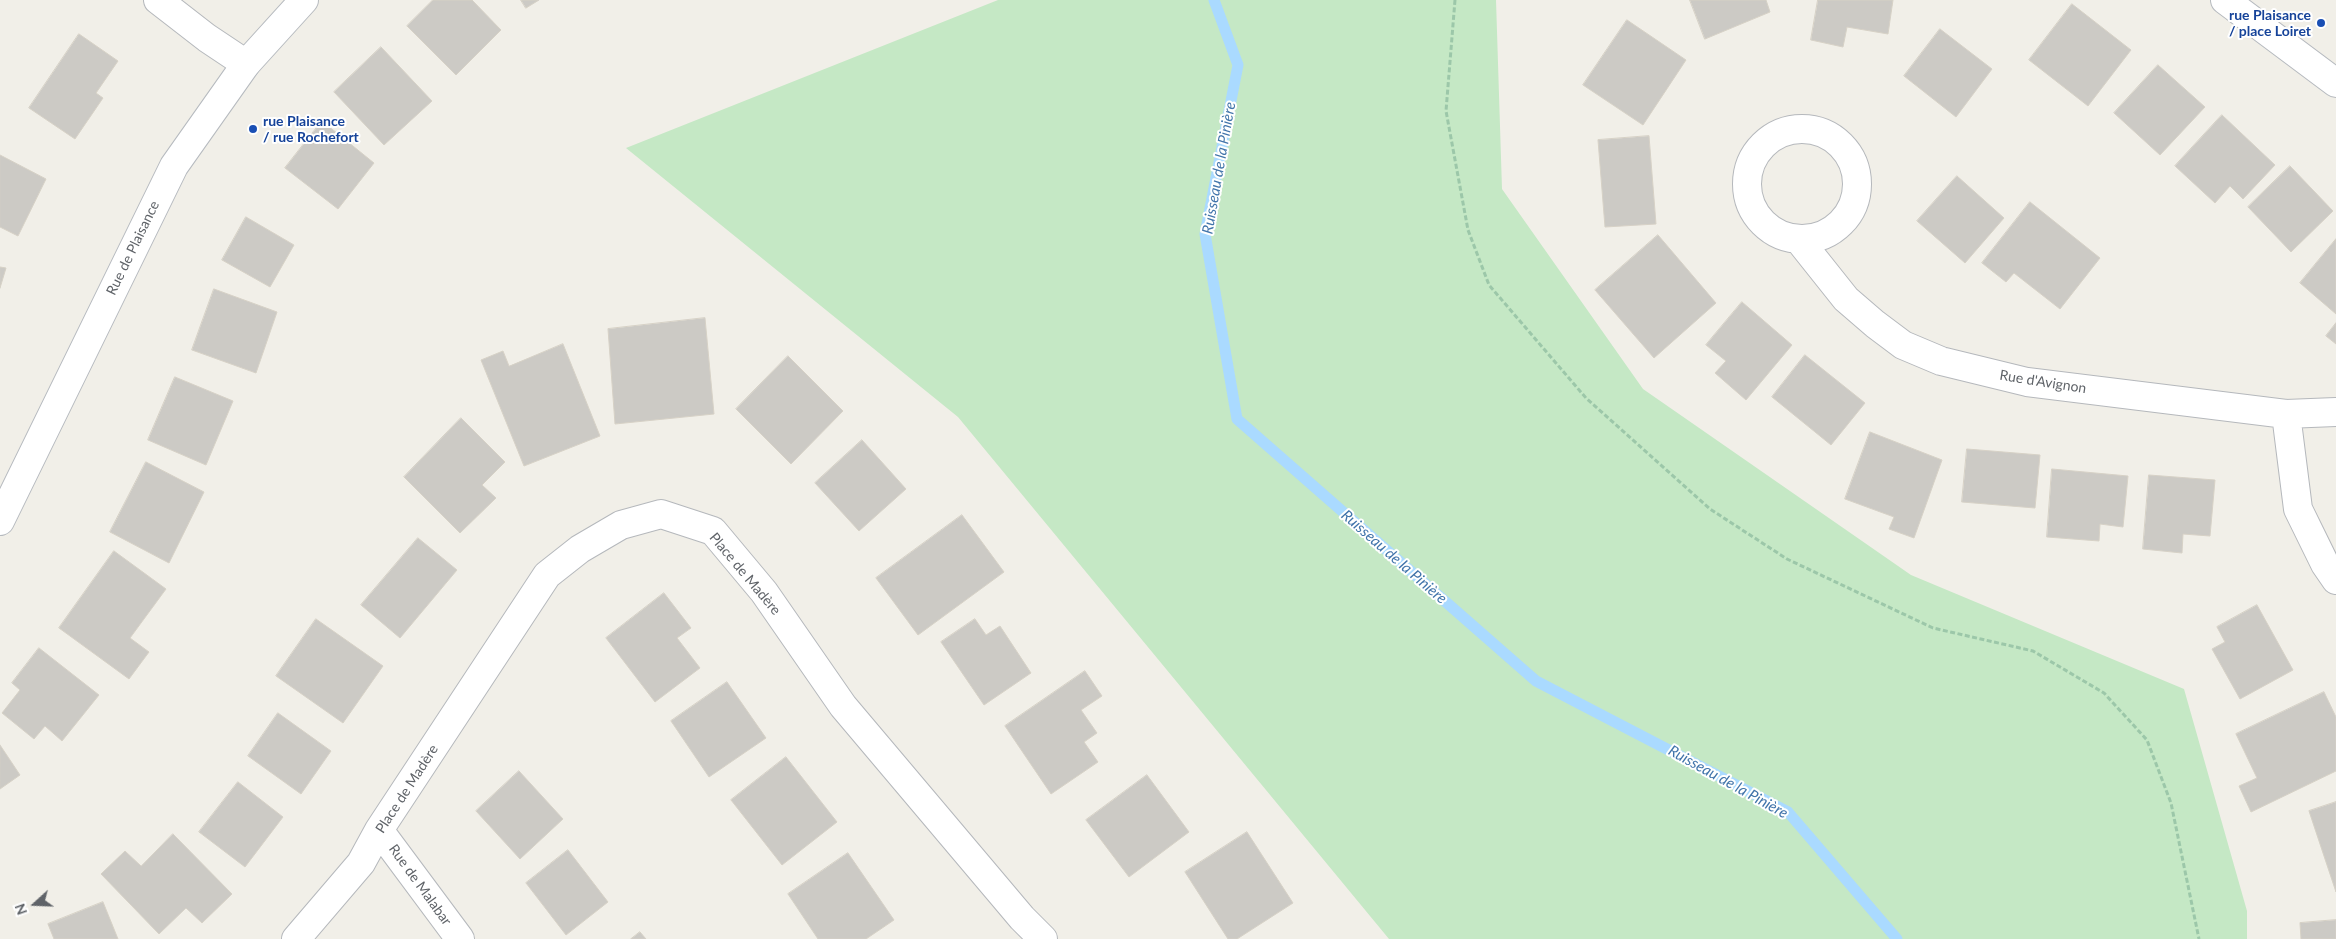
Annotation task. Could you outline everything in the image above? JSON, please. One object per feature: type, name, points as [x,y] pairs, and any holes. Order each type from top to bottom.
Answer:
[{"type":"street","points":[[158,0],[206,38],[246,64]]},
{"type":"street","name":"Rue de Plaisance","points":[[0,520],[174,166],[246,64],[304,0]]},
{"type":"street","points":[[2225,0],[2336,83]]},
{"type":"street","points":[[1810,129],[1827,135],[1842,146],[1852,162],[1857,180],[1855,199],[1847,216],[1834,229],[1818,237],[1799,240],[1782,236],[1766,227],[1754,213],[1748,196],[1747,179],[1752,161],[1762,146],[1776,136],[1792,130],[1810,129]]},
{"type":"street","name":"Rue d'Avignon","points":[[1799,240],[1846,299],[1868,318],[1903,345],[1941,361],[2027,382],[2286,414],[2336,412]]},
{"type":"street","points":[[2286,414],[2298,509],[2325,564],[2336,580]]},
{"type":"street","name":"Place de Madère","points":[[296,939],[361,863],[379,830],[546,575],[580,549],[621,525],[661,514],[713,531],[764,592],[843,706],[1022,918],[1043,939]]},
{"type":"street","name":"Rue de Malabar","points":[[379,830],[460,939]]},
{"type":"path","points":[[1455,0],[1446,111],[1468,230],[1489,285],[1586,398],[1710,509],[1787,559],[1924,624],[1933,628],[2033,651],[2104,693],[2147,740],[2171,803],[2199,939]]},
{"type":"green space","points":[[998,0],[1496,0],[1502,189],[1643,389],[1911,575],[2184,689],[2247,911],[2247,939],[1389,939],[958,417],[626,148]]},
{"type":"building","points":[[433,0],[472,0],[501,30],[456,75],[407,26]]},
{"type":"building","points":[[521,0],[539,0],[526,8]]},
{"type":"building","points":[[1690,0],[1766,0],[1770,12],[1705,39]]},
{"type":"building","points":[[1818,0],[1893,0],[1888,34],[1847,27],[1843,47],[1811,40]]},
{"type":"building","points":[[2072,4],[2131,50],[2088,106],[2029,60]]},
{"type":"building","points":[[1627,20],[1686,60],[1643,125],[1583,85]]},
{"type":"building","points":[[1940,29],[1992,69],[1956,117],[1904,76]]},
{"type":"building","points":[[79,34],[118,61],[96,93],[103,98],[75,139],[29,108]]},
{"type":"building","points":[[381,47],[432,101],[384,145],[334,92]]},
{"type":"building","points":[[2158,65],[2205,107],[2160,155],[2114,113]]},
{"type":"building","points":[[2222,115],[2275,165],[2243,199],[2230,186],[2215,203],[2175,166]]},
{"type":"building","points":[[322,121],[374,163],[338,209],[285,168]]},
{"type":"building","points":[[1649,136],[1656,224],[1605,227],[1598,140]]},
{"type":"building","points":[[0,155],[46,179],[18,236],[0,227]]},
{"type":"building","points":[[2290,166],[2333,211],[2291,252],[2248,207]]},
{"type":"building","points":[[1957,176],[2004,218],[1965,263],[1917,221]]},
{"type":"building","points":[[2030,202],[2100,258],[2060,309],[2014,273],[2006,282],[1982,263]]},
{"type":"building","points":[[246,217],[294,245],[270,287],[222,260]]},
{"type":"building","points":[[1658,235],[1716,303],[1654,358],[1595,290]]},
{"type":"building","points":[[2336,239],[2336,314],[2300,283]]},
{"type":"building","points":[[0,267],[6,268],[0,288]]},
{"type":"building","points":[[214,289],[277,312],[256,373],[192,350]]},
{"type":"building","points":[[1742,302],[1792,345],[1746,400],[1715,373],[1726,361],[1706,345]]},
{"type":"building","points":[[705,318],[714,414],[615,424],[608,329]]},
{"type":"building","points":[[2336,323],[2336,344],[2326,336]]},
{"type":"building","points":[[563,344],[600,436],[524,466],[481,360],[503,351],[509,366]]},
{"type":"building","points":[[1805,355],[1865,403],[1831,445],[1772,397]]},
{"type":"building","points":[[788,356],[843,411],[791,464],[736,409]]},
{"type":"building","points":[[175,377],[233,401],[206,465],[148,440]]},
{"type":"building","points":[[461,418],[505,462],[482,485],[496,498],[460,533],[404,477]]},
{"type":"building","points":[[1870,432],[1942,460],[1914,538],[1889,529],[1894,517],[1845,499]]},
{"type":"building","points":[[862,440],[906,489],[859,531],[815,483]]},
{"type":"building","points":[[1967,449],[2040,455],[2035,508],[1962,502]]},
{"type":"building","points":[[146,462],[204,492],[169,563],[110,532]]},
{"type":"building","points":[[2052,469],[2128,476],[2123,527],[2100,524],[2099,541],[2047,537]]},
{"type":"building","points":[[2149,475],[2215,480],[2210,536],[2183,534],[2182,553],[2143,549]]},
{"type":"building","points":[[962,515],[1004,572],[918,635],[876,578]]},
{"type":"building","points":[[418,538],[457,570],[400,638],[361,605]]},
{"type":"building","points":[[114,551],[166,589],[130,638],[149,652],[129,679],[59,628]]},
{"type":"building","points":[[664,593],[691,628],[677,638],[700,668],[655,702],[606,638]]},
{"type":"building","points":[[2257,605],[2293,670],[2240,699],[2212,649],[2225,642],[2217,627]]},
{"type":"building","points":[[316,619],[383,666],[343,723],[276,676]]},
{"type":"building","points":[[975,619],[986,635],[1000,626],[1031,673],[984,705],[941,642]]},
{"type":"building","points":[[39,648],[99,695],[62,741],[45,726],[34,739],[2,713],[20,690],[12,683]]},
{"type":"building","points":[[1085,671],[1102,696],[1081,710],[1097,733],[1084,742],[1098,762],[1051,794],[1005,726]]},
{"type":"building","points":[[727,682],[766,738],[709,777],[671,721]]},
{"type":"building","points":[[2324,692],[2336,717],[2336,771],[2251,812],[2239,786],[2257,778],[2236,734]]},
{"type":"building","points":[[278,713],[331,751],[301,794],[248,756]]},
{"type":"building","points":[[0,745],[20,775],[0,789]]},
{"type":"building","points":[[786,757],[837,822],[782,865],[731,800]]},
{"type":"building","points":[[519,771],[563,819],[520,859],[476,811]]},
{"type":"building","points":[[1147,775],[1189,832],[1129,877],[1086,820]]},
{"type":"building","points":[[238,782],[283,817],[245,867],[199,832]]},
{"type":"building","points":[[2336,802],[2336,892],[2309,811]]},
{"type":"building","points":[[1247,832],[1293,903],[1237,939],[1228,939],[1185,872]]},
{"type":"building","points":[[173,834],[232,894],[202,923],[186,908],[159,934],[101,874],[125,851],[141,866]]},
{"type":"building","points":[[568,850],[608,902],[566,935],[526,883]]},
{"type":"building","points":[[848,853],[894,920],[866,939],[818,939],[788,894]]},
{"type":"building","points":[[103,902],[118,939],[54,939],[48,924]]},
{"type":"building","points":[[2336,920],[2336,939],[2301,939],[2300,923]]},
{"type":"building","points":[[640,932],[646,939],[631,939]]},
{"type":"waterway","name":"Ruisseau de la Pinière","points":[[1214,0],[1238,65],[1205,234],[1237,419],[1536,681],[1788,812],[1897,939]]},
{"type":"place","name":"rue Plaisance / place Loiret","points":[[2321,23]]},
{"type":"place","name":"rue Plaisance / rue Rochefort","points":[[253,129]]}]
